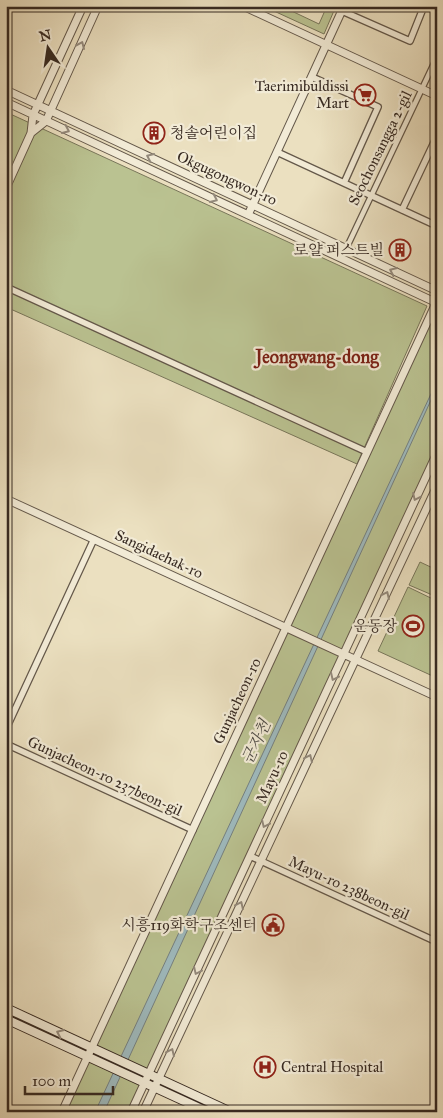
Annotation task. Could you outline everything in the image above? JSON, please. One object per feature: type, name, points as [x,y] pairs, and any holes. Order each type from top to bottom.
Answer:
[{"type":"main road","points":[[6,1008],[231,1112]]},
{"type":"main road","points":[[6,1019],[208,1112]]},
{"type":"street","points":[[7,186],[31,133],[33,114],[83,6]]},
{"type":"street","points":[[31,133],[46,121],[98,6]]},
{"type":"street","points":[[243,6],[437,96]]},
{"type":"street","points":[[248,215],[343,9],[410,41],[424,6]]},
{"type":"street","name":"Seochonsangga 2-gil","points":[[346,249],[437,58]]},
{"type":"street","points":[[312,77],[378,107],[344,183]]},
{"type":"street","name":"Okgugongwon-ro","points":[[6,90],[437,292]]},
{"type":"street","name":"Okgugongwon-ro","points":[[6,102],[437,302]]},
{"type":"street","points":[[402,210],[437,136]]},
{"type":"street","points":[[278,152],[437,226]]},
{"type":"street","points":[[6,287],[367,452]]},
{"type":"street","name":"Gunjacheon-ro","points":[[62,1112],[437,302]]},
{"type":"street","name":"Mayu-ro","points":[[132,1112],[437,453]]},
{"type":"street","name":"Mayu-ro","points":[[143,1112],[437,486]]},
{"type":"street","name":"Sangidaehak-ro","points":[[6,499],[344,655]]},
{"type":"street","points":[[6,729],[94,539]]},
{"type":"street","points":[[344,655],[437,698]]},
{"type":"street","name":"Gunjacheon-ro 237beon-gil","points":[[6,744],[192,830]]},
{"type":"street","name":"Mayu-ro 238beon-gil","points":[[250,856],[437,942]]},
{"type":"green space","points":[[263,6],[281,6],[319,24],[327,6],[336,6],[324,34]]},
{"type":"green space","points":[[6,112],[427,306],[357,464],[6,307]]},
{"type":"green space","points":[[437,303],[437,453],[132,1112],[62,1112]]},
{"type":"green space","points":[[420,562],[437,570],[437,597],[409,585]]},
{"type":"green space","name":"운동장","points":[[408,587],[437,601],[437,678],[378,651]]},
{"type":"water","points":[[437,381],[437,387],[104,1112],[95,1112]]},
{"type":"place","name":"Taerimibuldissi Mart","points":[[365,95]]},
{"type":"place","name":"청솔어린이집","points":[[154,133]]},
{"type":"place","name":"로얄 퍼스트빌","points":[[400,250]]},
{"type":"place","name":"운동장","points":[[413,626]]},
{"type":"place","name":"시흥119화학구조센터","points":[[273,925]]},
{"type":"place","name":"Central Hospital","points":[[265,1067]]},
{"type":"district","name":"Jeongwang-dong","points":[[317,357]]},
{"type":"water label","name":"군자천","points":[[256,742]]}]
